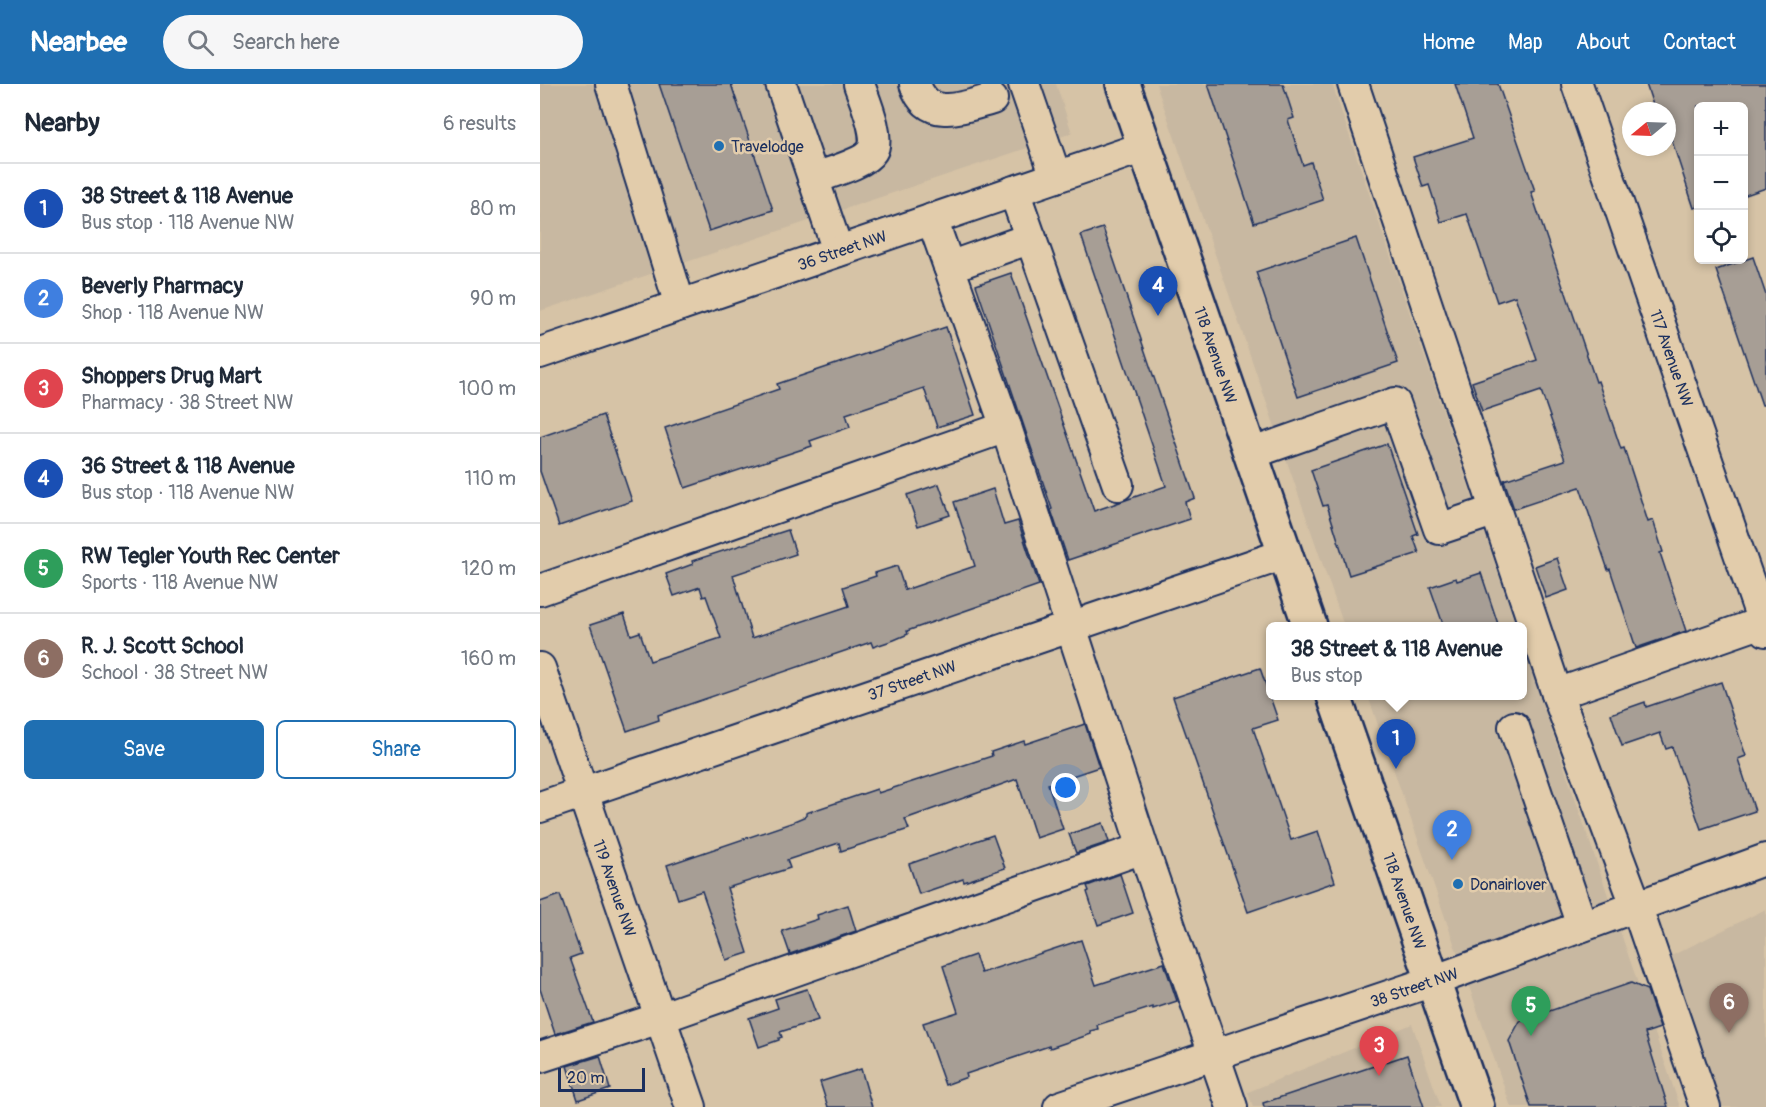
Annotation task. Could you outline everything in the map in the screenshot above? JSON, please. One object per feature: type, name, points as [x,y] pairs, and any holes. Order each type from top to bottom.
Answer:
[{"type":"main road","name":"118 Avenue NW","points":[[1123,84],[1308,622]]},
{"type":"main road","name":"118 Avenue NW","points":[[1335,700],[1477,1107]]},
{"type":"street","points":[[611,84],[680,305]]},
{"type":"street","points":[[781,84],[838,252]]},
{"type":"street","points":[[813,179],[858,161],[872,151],[875,133],[859,84]]},
{"type":"street","points":[[915,84],[926,102],[936,109],[950,110],[990,92],[1029,86],[1056,177]]},
{"type":"street","points":[[1353,84],[1557,694],[1636,905],[1705,1107]]},
{"type":"street","name":"117 Avenue NW","points":[[1577,84],[1765,625]]},
{"type":"street","name":"36 Street NW","points":[[540,353],[1144,147]]},
{"type":"street","points":[[1014,191],[1118,485]]},
{"type":"street","points":[[932,219],[1006,427],[1143,848],[1232,1107]]},
{"type":"street","points":[[949,267],[1031,238]]},
{"type":"street","points":[[1250,454],[1395,403],[1438,529],[1496,510]]},
{"type":"street","points":[[540,590],[1006,427]]},
{"type":"street","name":"37 Street NW","points":[[540,807],[1285,555]]},
{"type":"street","points":[[1557,694],[1765,625]]},
{"type":"street","name":"119 Avenue NW","points":[[540,669],[691,1107]]},
{"type":"street","points":[[1514,727],[1582,926]]},
{"type":"street","points":[[540,1057],[660,1018],[1143,848]]},
{"type":"street","name":"38 Street NW","points":[[1059,1107],[1433,981],[1766,859]]},
{"type":"shaded area","points":[[540,84],[1056,84],[1072,133],[540,311]]},
{"type":"shaded area","points":[[1156,84],[1332,84],[1515,622],[1343,622]]},
{"type":"shaded area","points":[[1527,658],[1680,1107],[1511,1107],[1369,700],[1527,700]]},
{"type":"shaded area","points":[[1766,909],[1766,1107],[1718,1107],[1667,958]]},
{"type":"shaded area","points":[[1412,1024],[1441,1107],[1253,1107],[1248,1092]]},
{"type":"building","points":[[659,84],[731,84],[773,210],[709,231]]},
{"type":"building","points":[[1208,84],[1283,84],[1294,118],[1288,120],[1303,165],[1311,162],[1323,200],[1254,223]]},
{"type":"building","points":[[1455,84],[1498,84],[1535,191],[1531,192],[1596,382],[1598,381],[1621,449],[1624,448],[1648,522],[1653,520],[1663,552],[1660,553],[1686,631],[1636,648],[1580,487],[1514,509],[1504,480],[1565,460],[1541,391],[1482,411],[1472,382],[1537,360],[1515,296],[1497,302],[1467,214],[1441,222],[1429,185],[1423,187],[1413,157],[1473,138]]},
{"type":"building","points":[[1646,84],[1766,84],[1766,188],[1748,194],[1748,102],[1694,102],[1694,208],[1676,153],[1676,102],[1652,102]]},
{"type":"building","points":[[1103,228],[1195,498],[1185,502],[1190,519],[1068,560],[976,285],[1011,273],[1094,511],[1166,486],[1081,235]]},
{"type":"building","points":[[1356,238],[1398,363],[1298,397],[1256,272]]},
{"type":"building","points":[[1753,257],[1766,295],[1766,405],[1762,405],[1716,270],[1733,264],[1748,264],[1748,259]]},
{"type":"building","points":[[946,327],[975,415],[937,427],[924,388],[846,414],[850,427],[810,441],[812,446],[685,488],[665,428],[779,389],[777,384]]},
{"type":"building","points":[[603,415],[632,501],[559,526],[540,471],[540,437]]},
{"type":"building","points":[[1387,444],[1418,534],[1413,536],[1419,553],[1349,575],[1327,505],[1323,506],[1311,470]]},
{"type":"building","points":[[939,484],[950,515],[918,526],[907,495]]},
{"type":"building","points":[[993,489],[1004,525],[1018,521],[1039,585],[907,631],[908,634],[894,640],[873,647],[871,642],[658,715],[659,720],[627,731],[590,625],[624,614],[631,635],[640,632],[650,661],[721,638],[706,596],[703,597],[700,587],[674,596],[666,574],[693,564],[692,561],[788,530],[796,554],[733,575],[752,638],[849,606],[843,587],[876,576],[875,573],[897,566],[905,590],[975,566],[954,502]]},
{"type":"building","points":[[1557,558],[1568,590],[1546,598],[1535,566]]},
{"type":"building","points":[[1481,573],[1497,622],[1442,622],[1430,587],[1456,578],[1457,581]]},
{"type":"building","points":[[1260,668],[1266,685],[1266,700],[1271,700],[1278,720],[1253,728],[1291,840],[1318,831],[1335,882],[1248,912],[1173,697]]},
{"type":"building","points":[[1721,682],[1746,756],[1738,759],[1755,811],[1701,829],[1672,747],[1666,749],[1660,733],[1622,746],[1611,714],[1645,702],[1646,707]]},
{"type":"building","points":[[1085,724],[1099,767],[1048,784],[1063,829],[1036,838],[1017,779],[905,819],[909,829],[841,851],[839,843],[787,860],[790,868],[727,888],[748,953],[726,960],[702,891],[678,899],[667,865],[794,822],[806,816],[806,813],[877,789],[878,793],[992,756],[991,752],[1024,741],[1025,744]]},
{"type":"building","points":[[1103,823],[1109,842],[1076,853],[1069,834]]},
{"type":"building","points":[[993,835],[1005,868],[919,894],[909,864]]},
{"type":"building","points":[[1120,874],[1133,913],[1098,925],[1087,886]]},
{"type":"building","points":[[560,895],[581,954],[570,958],[593,1022],[555,1034],[540,989],[540,902]]},
{"type":"building","points":[[848,905],[856,931],[790,954],[782,931],[818,919],[817,915]]},
{"type":"building","points":[[1081,940],[1096,985],[1164,963],[1177,1001],[1097,1025],[1098,1029],[1090,1031],[1091,1034],[966,1074],[967,1077],[945,1085],[923,1023],[958,1012],[943,966],[975,955],[981,973]]},
{"type":"building","points":[[1631,983],[1647,990],[1660,1028],[1645,1033],[1668,1107],[1531,1107],[1509,1041],[1520,1021]]},
{"type":"building","points":[[807,989],[818,1020],[780,1032],[782,1037],[779,1040],[759,1047],[749,1018],[778,1008],[775,999]]},
{"type":"building","points":[[1407,1055],[1424,1107],[1264,1107],[1263,1103]]},
{"type":"building","points":[[600,1056],[610,1089],[578,1100],[567,1066]]},
{"type":"building","points":[[861,1069],[872,1107],[828,1107],[820,1082]]},
{"type":"place","name":"Travelodge","points":[[719,146]]},
{"type":"place","name":"36 Street & 118 Avenue","points":[[1158,316]]},
{"type":"place","name":"38 Street & 118 Avenue","points":[[1396,769]]},
{"type":"place","name":"Beverly Pharmacy","points":[[1452,860]]},
{"type":"place","name":"Donairlover","points":[[1458,884]]},
{"type":"place","name":"R. J. Scott School","points":[[1729,1033]]},
{"type":"place","name":"RW Tegler Youth Rec Center","points":[[1531,1036]]},
{"type":"place","name":"Shoppers Drug Mart","points":[[1379,1076]]}]
